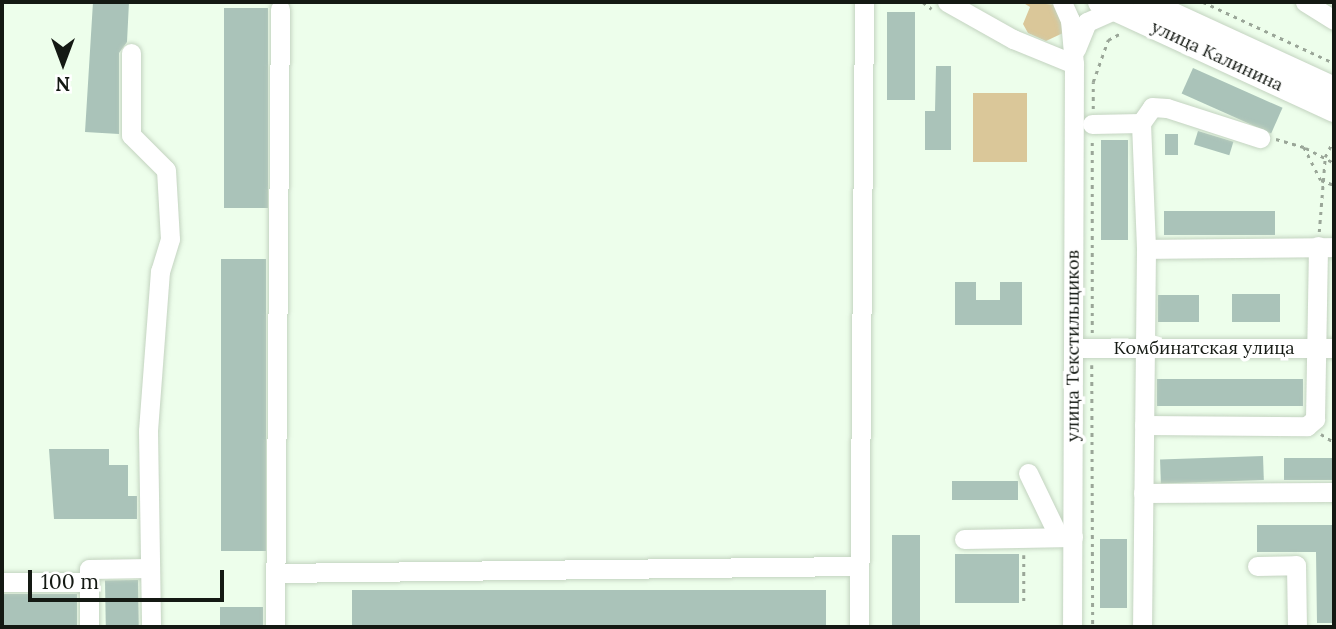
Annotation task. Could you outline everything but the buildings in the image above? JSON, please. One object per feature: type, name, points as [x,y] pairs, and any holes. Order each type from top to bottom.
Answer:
[{"type":"main road","name":"улица Калинина","points":[[1144,2],[1334,89]]},
{"type":"main road","name":"улица Калинина","points":[[1108,6],[1334,110]]},
{"type":"street","points":[[859,627],[864,2]]},
{"type":"street","points":[[947,2],[1013,39],[1074,64]]},
{"type":"street","name":"улица Текстильщиков","points":[[1062,2],[1070,20],[1074,64],[1083,348],[1066,537],[1072,627]]},
{"type":"street","points":[[1304,2],[1334,20]]},
{"type":"street","name":"улица Текстильщиков","points":[[1074,64],[1078,38],[1087,22],[1108,6]]},
{"type":"street","points":[[275,627],[280,9]]},
{"type":"street","points":[[131,53],[131,135],[166,170],[170,239],[160,271],[148,431],[151,627]]},
{"type":"street","points":[[1142,627],[1146,249],[1141,123],[1152,107],[1167,108],[1260,138]]},
{"type":"street","points":[[1092,124],[1141,123]]},
{"type":"street","points":[[1144,425],[1307,426],[1315,419],[1325,348],[1326,246],[1146,249]]},
{"type":"street","name":"Комбинатская улица","points":[[1083,348],[1325,348]]},
{"type":"street","points":[[964,539],[1066,537],[1028,473]]},
{"type":"street","points":[[1143,493],[1334,492]]},
{"type":"street","points":[[1257,566],[1296,565],[1297,627]]},
{"type":"street","points":[[275,573],[859,566]]},
{"type":"street","points":[[89,627],[89,569],[150,568]]},
{"type":"street","points":[[2,582],[89,582]]},
{"type":"path","points":[[1206,2],[1334,63]]},
{"type":"path","points":[[1093,627],[1083,348],[1093,82],[1108,40],[1127,33]]},
{"type":"path","points":[[1260,138],[1266,136],[1304,147],[1334,163]]},
{"type":"path","points":[[1326,246],[1321,180],[1325,157],[1334,139]]},
{"type":"path","points":[[1304,147],[1321,180],[1334,185]]},
{"type":"path","points":[[1023,538],[1024,603]]},
{"type":"path","points":[[1297,627],[1334,626]]},
{"type":"shaded area","points":[[1022,2],[1058,5],[1063,33],[1046,41],[1028,33],[1023,24],[1030,7]]},
{"type":"shaded area","points":[[973,93],[1027,93],[1027,162],[973,162]]}]
